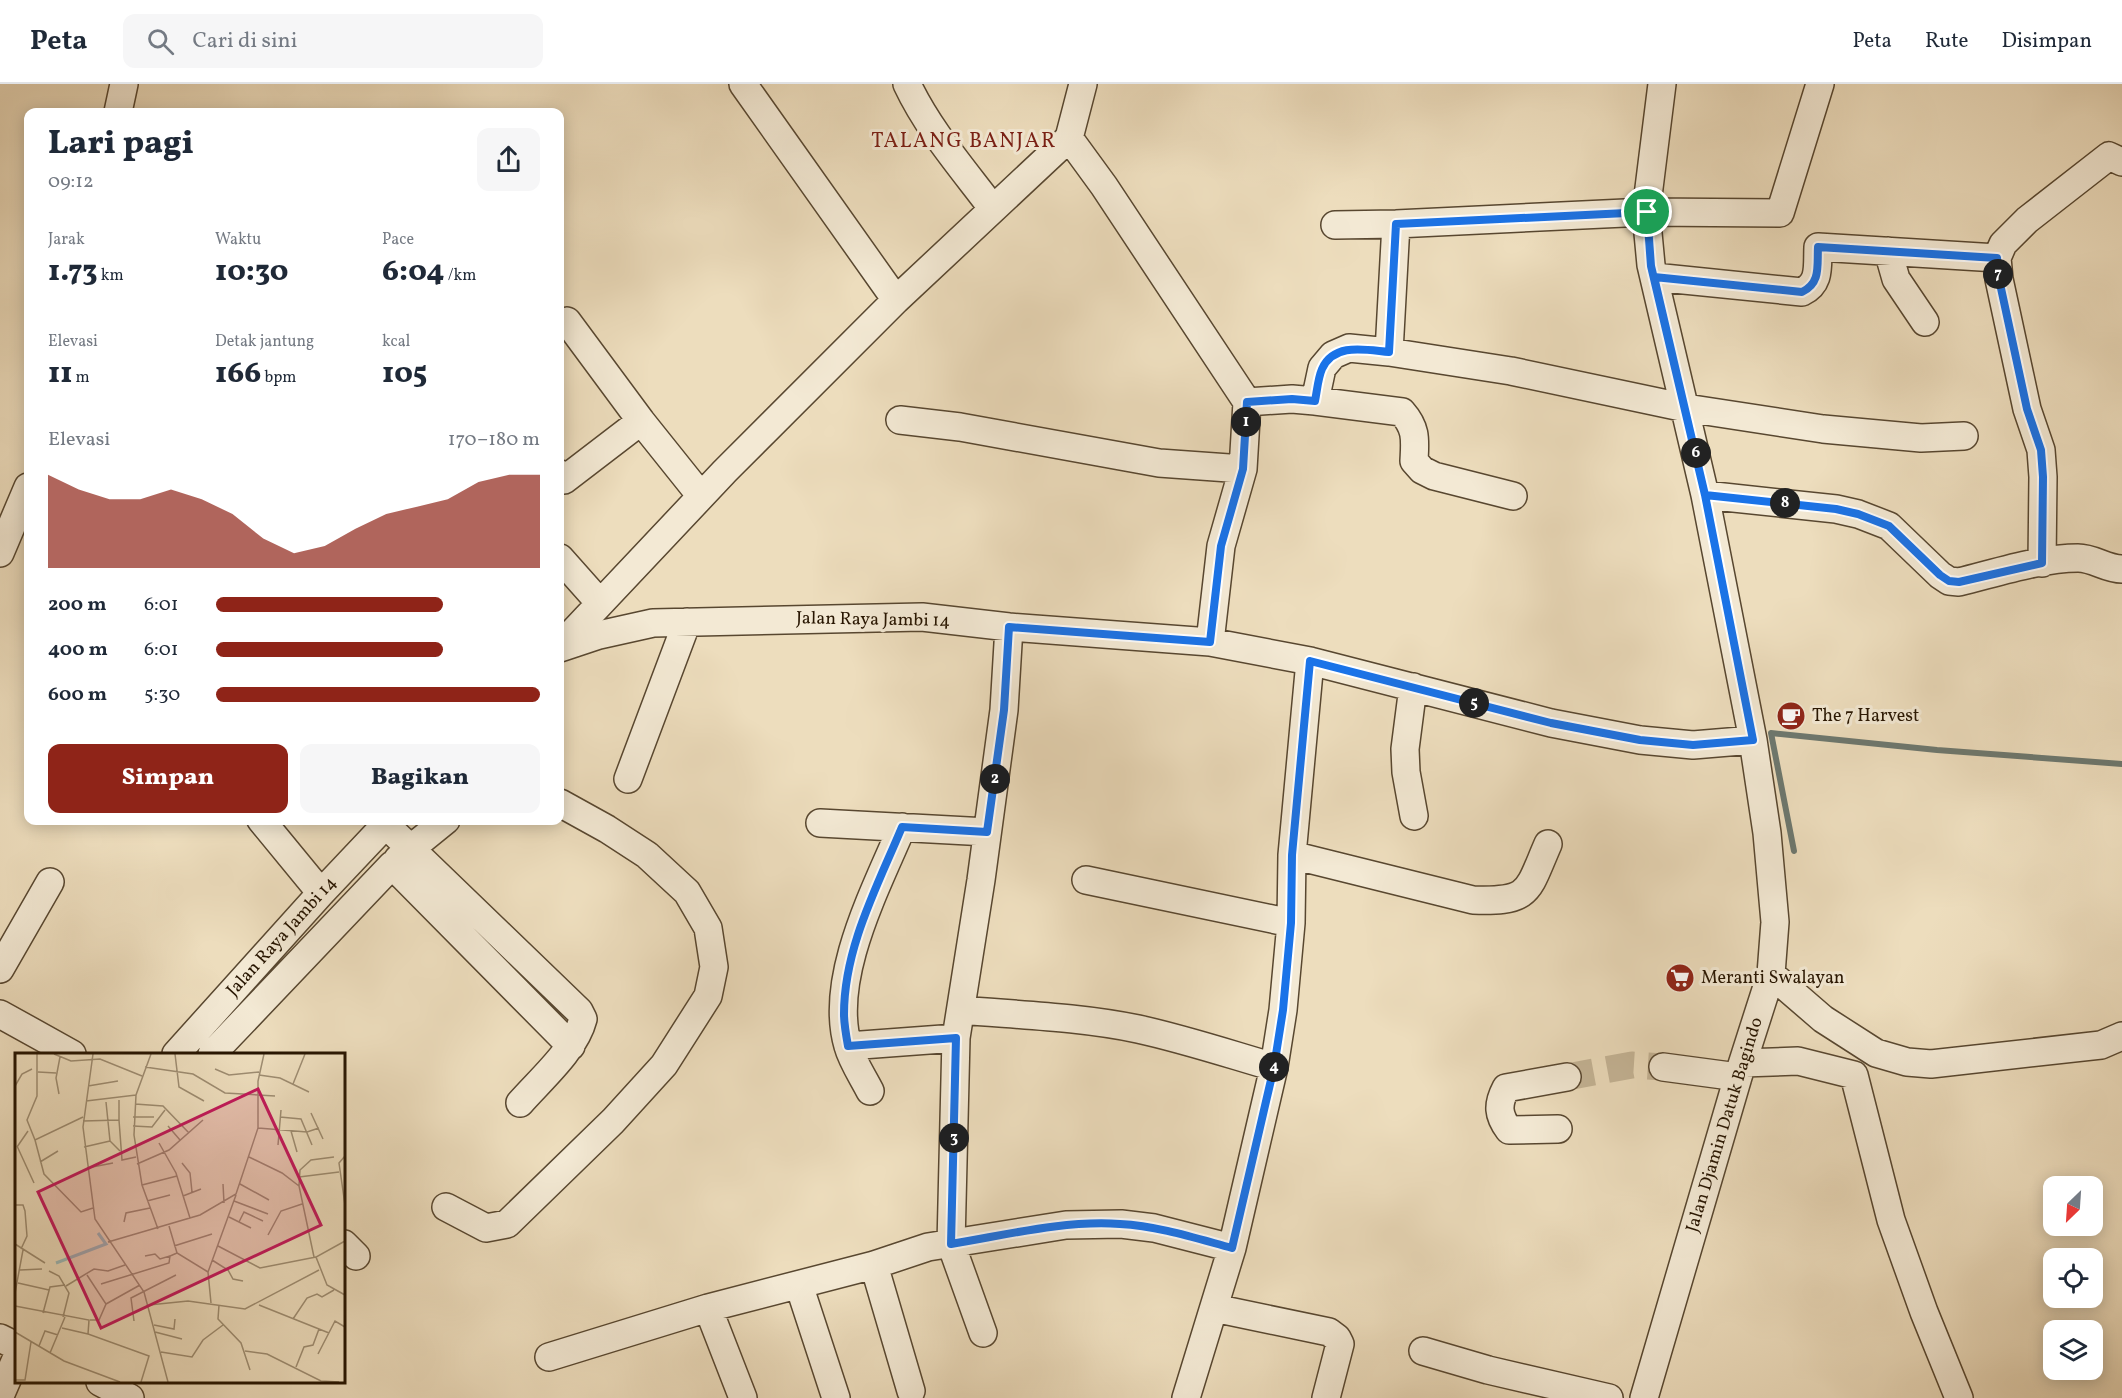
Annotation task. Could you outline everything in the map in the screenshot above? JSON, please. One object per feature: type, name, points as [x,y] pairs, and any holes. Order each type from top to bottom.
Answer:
[{"type":"street","points":[[119,108],[124,84]]},
{"type":"street","points":[[742,84],[896,300]]},
{"type":"street","points":[[907,84],[913,98],[943,143],[993,209]]},
{"type":"street","points":[[564,643],[701,496],[896,300],[1069,138],[1083,84]]},
{"type":"street","points":[[1335,225],[1647,212],[1780,213],[1820,84]]},
{"type":"street","name":"Jalan Djamin Datuk Bagindo","points":[[1644,1398],[1771,974],[1775,922],[1767,833],[1753,740],[1705,495],[1651,266],[1647,212],[1657,85]]},
{"type":"street","points":[[1069,138],[1104,186],[1247,402],[1243,469],[1221,546],[1210,642]]},
{"type":"street","points":[[2042,563],[2041,450],[2027,409],[1999,279],[1997,258],[2003,244],[2026,220],[2058,194],[2109,156],[2122,162]]},
{"type":"street","points":[[1389,352],[1396,224]]},
{"type":"street","points":[[1654,277],[1802,292],[1809,289],[1815,282],[1818,247],[1997,258]]},
{"type":"street","points":[[1888,251],[1896,279],[1925,322]]},
{"type":"street","points":[[567,321],[640,421],[701,496]]},
{"type":"street","points":[[1315,401],[1322,368],[1333,355],[1349,348],[1511,371],[1686,408],[1872,435],[1921,438],[1964,436]]},
{"type":"street","points":[[1247,402],[1292,399],[1402,412],[1412,423],[1414,462],[1422,470],[1434,476],[1513,496]]},
{"type":"street","points":[[900,420],[960,427],[1159,463],[1243,469]]},
{"type":"street","points":[[564,480],[640,421]]},
{"type":"street","points":[[1705,495],[1836,509],[1878,521],[1889,526],[1949,581],[1959,582],[2058,559],[2091,559],[2109,568],[2122,569]]},
{"type":"street","points":[[1,550],[24,496]]},
{"type":"street","points":[[564,562],[600,603]]},
{"type":"street","name":"Jalan Raya Jambi 14","points":[[564,646],[653,623],[922,617],[1009,627],[1210,642],[1310,661],[1551,723],[1640,740],[1693,745],[1753,740]]},
{"type":"street","points":[[628,779],[687,622]]},
{"type":"street","points":[[983,1333],[951,1244],[956,1038],[1004,710],[1009,627]]},
{"type":"street","points":[[1186,1398],[1232,1248],[1274,1067],[1283,1010],[1291,923],[1292,855],[1310,661]]},
{"type":"street","points":[[1413,687],[1405,749],[1406,772],[1414,816]]},
{"type":"street","points":[[446,1207],[486,1228],[507,1224],[612,1121],[664,1065],[708,996],[714,967],[708,928],[687,892],[647,855],[564,805]]},
{"type":"street","points":[[820,823],[987,832]]},
{"type":"street","points":[[265,825],[321,893]]},
{"type":"street","name":"Jalan Raya Jambi 14","points":[[177,1053],[321,893],[386,825]]},
{"type":"street","points":[[389,825],[401,856],[579,1011],[583,1019],[581,1028],[571,1046],[520,1103]]},
{"type":"street","points":[[213,1053],[401,856],[440,825]]},
{"type":"street","points":[[870,1091],[848,1046],[843,1015],[846,982],[853,947],[902,827]]},
{"type":"street","points":[[1292,855],[1473,900],[1500,901],[1521,896],[1530,885],[1548,844]]},
{"type":"street","points":[[1086,880],[1291,923]]},
{"type":"street","points":[[0,969],[50,882]]},
{"type":"street","points":[[1771,974],[1823,1019],[1876,1053],[1906,1062],[1930,1064],[2101,1045],[2122,1036]]},
{"type":"street","points":[[961,1010],[1075,1020],[1136,1029],[1198,1044],[1274,1067]]},
{"type":"street","points":[[0,1014],[70,1053]]},
{"type":"street","points":[[848,1046],[956,1038]]},
{"type":"street","points":[[1663,1067],[1741,1070],[1797,1061],[1854,1075],[1891,1220],[1924,1312],[1959,1398]]},
{"type":"street","points":[[1558,1129],[1509,1130],[1500,1118],[1501,1097],[1506,1088],[1567,1077]]},
{"type":"street","points":[[549,1357],[708,1308],[799,1285],[928,1247],[1066,1225],[1095,1223],[1154,1228],[1232,1248]]},
{"type":"street","points":[[874,1264],[911,1391]]},
{"type":"street","points":[[799,1285],[836,1398]]},
{"type":"street","points":[[708,1308],[743,1398]]},
{"type":"street","points":[[1214,1308],[1329,1332],[1337,1338],[1340,1344],[1326,1398]]},
{"type":"street","points":[[0,1338],[15,1346]]},
{"type":"street","points":[[1423,1351],[1488,1370],[1609,1398]]},
{"type":"street","points":[[0,1396],[15,1361]]},
{"type":"street","points":[[102,1383],[130,1398]]},
{"type":"waterway","points":[[1794,851],[1771,733],[1937,750],[2122,764]]},
{"type":"tunnel","points":[[1567,1077],[1632,1065],[1663,1067]]},
{"type":"place","name":"The 7 Harvest","points":[[1791,716]]},
{"type":"place","name":"Meranti Swalayan","points":[[1680,978]]},
{"type":"district","name":"TALANG BANJAR","points":[[964,141]]},
{"type":"route","points":[[1647,212],[1396,224],[1389,352],[1349,348],[1333,355],[1322,368],[1315,401],[1292,399],[1247,402],[1243,469],[1221,546],[1210,642],[1009,627],[1004,710],[987,832],[902,827],[853,947],[846,982],[843,1015],[848,1046],[956,1038],[951,1244],[1066,1225],[1095,1223],[1154,1228],[1232,1248],[1274,1067],[1283,1010],[1291,923],[1292,855],[1310,661],[1551,723],[1640,740],[1693,745],[1753,740],[1705,495],[1686,408],[1654,277],[1802,292],[1809,289],[1815,282],[1818,247],[1997,258],[1999,279],[2027,409],[2041,450],[2042,563],[1959,582],[1949,581],[1889,526],[1878,521],[1836,509],[1705,495],[1651,266],[1647,212]]}]
